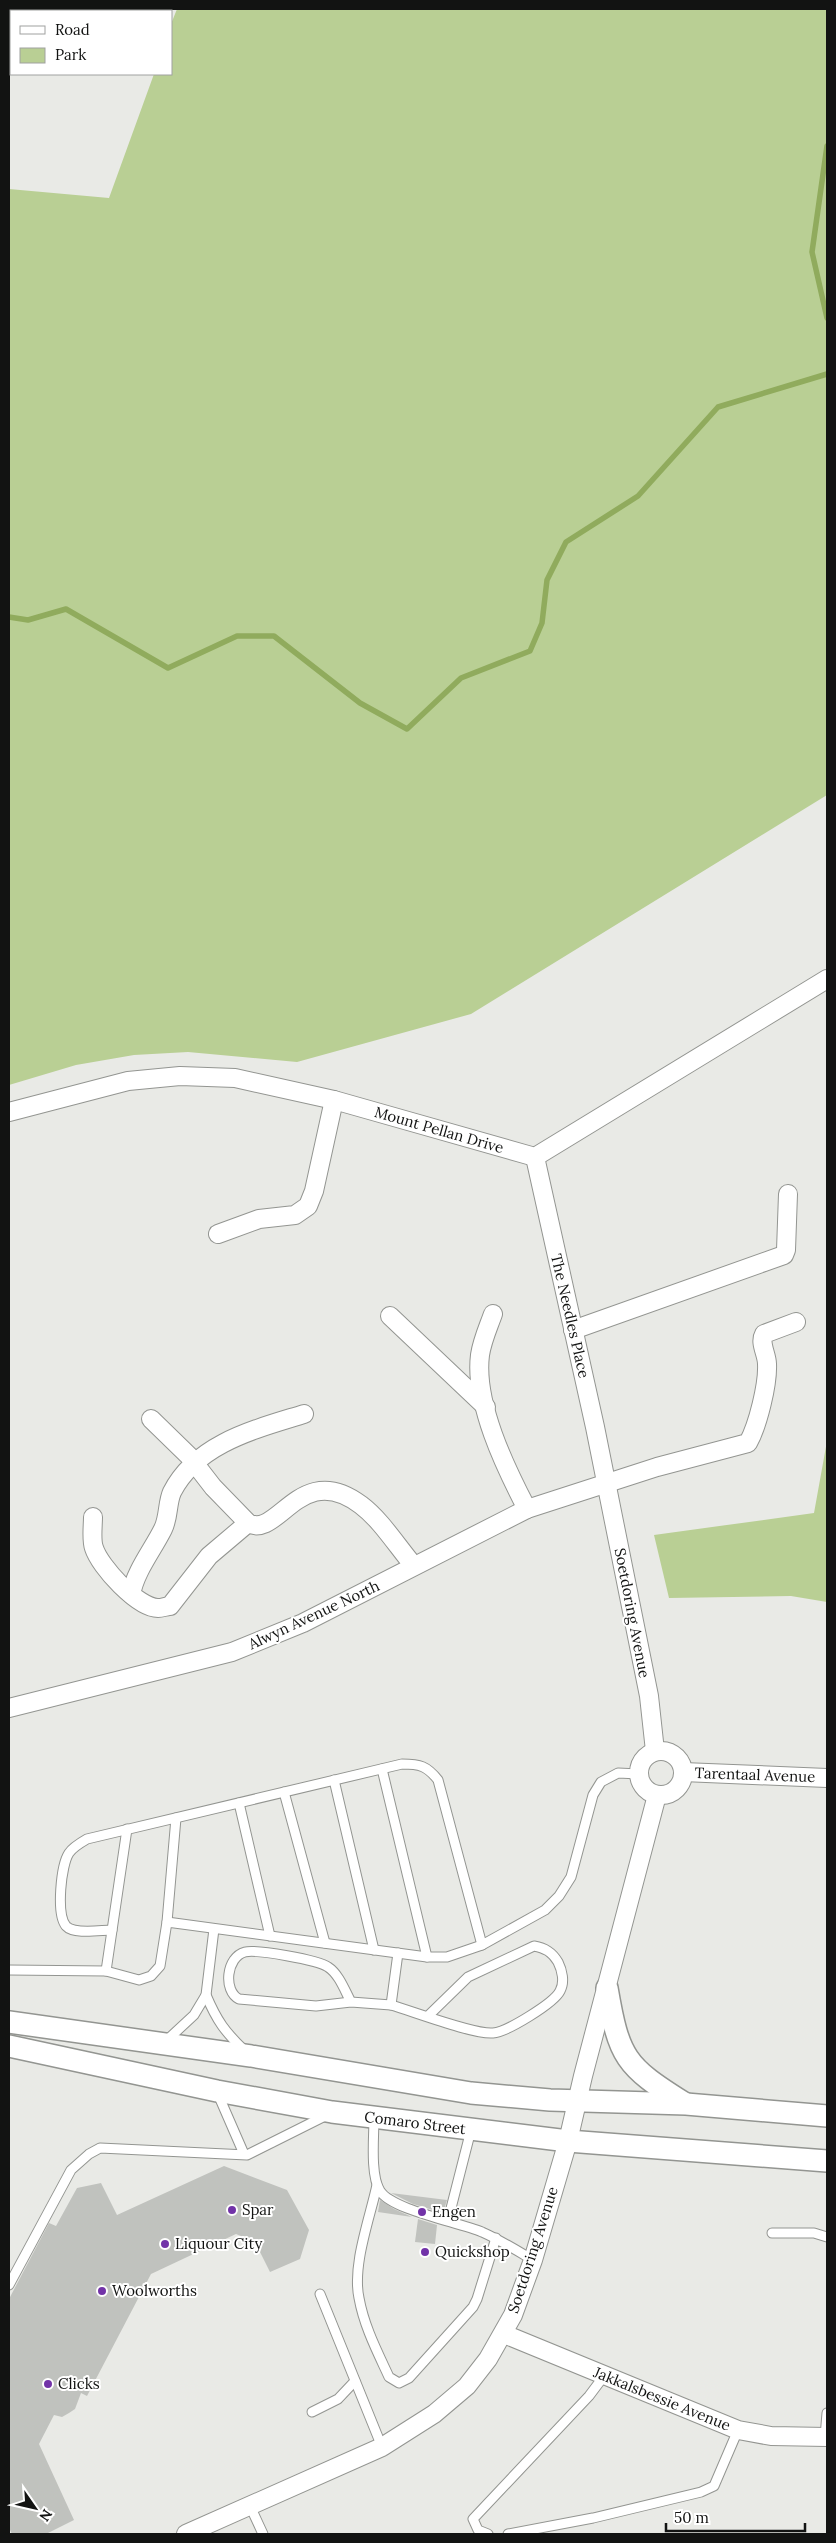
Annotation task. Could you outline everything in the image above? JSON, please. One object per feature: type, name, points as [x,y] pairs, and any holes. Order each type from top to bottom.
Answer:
[{"type":"street","points":[[535,1157],[827,979]]},
{"type":"street","name":"Mount Pellan Drive","points":[[9,1112],[128,1081],[180,1076],[235,1078],[334,1100],[535,1157]]},
{"type":"street","points":[[218,1234],[259,1219],[295,1215],[308,1206],[314,1191],[334,1100]]},
{"type":"street","name":"The Needles Place","points":[[535,1157],[605,1480]]},
{"type":"street","points":[[573,1330],[784,1255],[786,1250],[788,1194]]},
{"type":"street","points":[[492,1314],[480,1355],[481,1386],[501,1459],[527,1509]]},
{"type":"street","points":[[390,1316],[486,1407]]},
{"type":"street","name":"Alwyn Avenue North","points":[[9,1708],[232,1652],[302,1623],[527,1509],[605,1480],[748,1443],[764,1392],[768,1363],[762,1338],[764,1334],[796,1322]]},
{"type":"street","points":[[131,1594],[140,1568],[164,1526],[171,1493],[194,1464],[219,1446],[254,1430],[304,1414]]},
{"type":"street","points":[[151,1419],[248,1524],[265,1525],[294,1502],[313,1492],[320,1490],[336,1492],[365,1509],[414,1566]]},
{"type":"street","name":"Soetdoring Avenue","points":[[605,1480],[648,1696],[655,1751]]},
{"type":"street","points":[[93,1517],[93,1547],[104,1567],[131,1594],[145,1604],[158,1608],[170,1606],[209,1556],[248,1524]]},
{"type":"street","points":[[655,1751],[665,1751],[674,1755],[681,1762],[683,1772],[681,1782],[676,1790],[666,1794],[657,1795],[648,1791],[641,1783],[639,1774],[641,1764],[647,1756],[655,1751]]},
{"type":"street","name":"Tarentaal Avenue","points":[[683,1772],[827,1778]]},
{"type":"street","name":"Soetdoring Avenue","points":[[186,2534],[382,2447],[434,2414],[466,2386],[504,2334],[522,2294],[568,2141],[576,2101],[657,1795]]},
{"type":"street","points":[[606,1988],[615,2031],[628,2061],[650,2081],[686,2104]]},
{"type":"street","points":[[9,2022],[251,2056],[471,2094],[576,2101],[686,2104],[827,2116]]},
{"type":"street","name":"Comaro Street","points":[[9,2046],[123,2069],[217,2091],[374,2118],[568,2141],[827,2161]]},
{"type":"street","name":"Jakkalsbessie Avenue","points":[[504,2334],[738,2430],[771,2436],[826,2437]]},
{"type":"lane","points":[[112,1930],[73,1930],[66,1926],[62,1916],[62,1869],[69,1853],[76,1845],[87,1839],[402,1764],[419,1764],[430,1769],[438,1780],[482,1945]]},
{"type":"lane","points":[[382,1769],[427,1957]]},
{"type":"lane","points":[[167,1922],[427,1957],[446,1957],[482,1945],[545,1910],[559,1896],[572,1877],[593,1796],[601,1782],[618,1773],[639,1774]]},
{"type":"lane","points":[[334,1780],[374,1950]]},
{"type":"lane","points":[[284,1792],[325,1943]]},
{"type":"lane","points":[[240,1803],[270,1936]]},
{"type":"lane","points":[[9,1970],[106,1971],[138,1980],[151,1976],[160,1966],[167,1922],[176,1818]]},
{"type":"lane","points":[[106,1971],[127,1829]]},
{"type":"lane","points":[[164,2043],[190,2020],[206,1995],[214,1928]]},
{"type":"lane","points":[[351,2002],[335,1974],[321,1963],[283,1955],[245,1952],[237,1956],[231,1965],[229,1989],[232,1995],[239,1999],[316,2006],[351,2002],[390,2005],[477,2031],[492,2033],[503,2031],[552,2000],[560,1991],[563,1981],[561,1968],[553,1954],[543,1948],[534,1946],[468,1977],[428,2016]]},
{"type":"lane","points":[[390,2005],[398,1953]]},
{"type":"lane","points":[[206,1995],[216,2019],[224,2031],[251,2056]]},
{"type":"lane","points":[[217,2091],[245,2154]]},
{"type":"lane","points":[[9,2285],[71,2170],[93,2151],[100,2148],[245,2154],[332,2112]]},
{"type":"lane","points":[[374,2118],[377,2185],[360,2261],[358,2297],[364,2322],[389,2377],[394,2382],[399,2383],[409,2378],[473,2306],[477,2299],[496,2238]]},
{"type":"lane","points":[[448,2220],[471,2130]]},
{"type":"lane","points":[[377,2185],[387,2199],[400,2206],[448,2220],[496,2238],[532,2260]]},
{"type":"lane","points":[[772,2233],[814,2232],[827,2236]]},
{"type":"lane","points":[[320,2294],[382,2447]]},
{"type":"lane","points":[[488,2534],[478,2530],[473,2519],[589,2396],[604,2376]]},
{"type":"lane","points":[[312,2412],[338,2399],[356,2381]]},
{"type":"lane","points":[[826,2437],[827,2413]]},
{"type":"lane","points":[[508,2534],[592,2518],[701,2492],[714,2486],[738,2430]]},
{"type":"lane","points":[[250,2506],[263,2534]]},
{"type":"green space","points":[[177,9],[827,9],[827,795],[471,1014],[297,1062],[188,1052],[134,1055],[76,1065],[9,1085],[9,189],[109,198],[154,75],[172,75],[172,22]]},
{"type":"green space","points":[[827,1441],[827,1602],[791,1596],[669,1598],[654,1535],[814,1513]]},
{"type":"building","points":[[224,2166],[287,2190],[309,2230],[300,2259],[270,2272],[255,2242],[236,2234],[151,2274],[87,2396],[81,2393],[75,2409],[69,2413],[62,2417],[54,2415],[39,2444],[74,2520],[46,2534],[12,2534],[9,2528],[9,2299],[49,2223],[56,2226],[77,2188],[101,2183],[117,2215]]},
{"type":"building","points":[[391,2193],[447,2200],[443,2213],[413,2204]]},
{"type":"building","points":[[380,2200],[394,2209],[412,2217],[378,2212]]},
{"type":"building","points":[[418,2219],[437,2225],[435,2244],[415,2242]]},
{"type":"waterway","points":[[827,146],[812,252],[827,318]]},
{"type":"waterway","points":[[9,617],[28,620],[66,609],[168,668],[237,636],[274,636],[360,703],[407,729],[461,678],[530,651],[542,623],[547,580],[566,542],[638,496],[718,407],[827,374]]},
{"type":"place","name":"Spar","points":[[232,2210]]},
{"type":"place","name":"Engen","points":[[422,2212]]},
{"type":"place","name":"Liquour City","points":[[165,2244]]},
{"type":"place","name":"Quickshop","points":[[425,2252]]},
{"type":"place","name":"Woolworths","points":[[102,2291]]},
{"type":"place","name":"Clicks","points":[[48,2384]]}]
